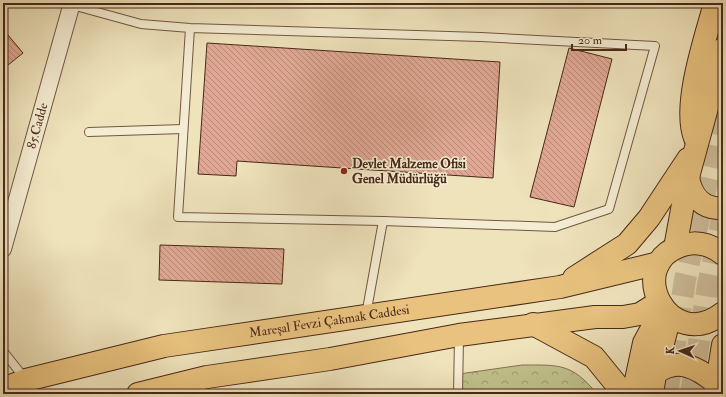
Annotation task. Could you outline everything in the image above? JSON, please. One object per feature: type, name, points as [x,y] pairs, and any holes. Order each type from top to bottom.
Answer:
[{"type":"main road","points":[[698,144],[692,132],[691,106],[699,63],[715,3]]},
{"type":"main road","points":[[675,248],[688,177],[723,49]]},
{"type":"main road","points":[[560,287],[627,244],[649,218],[698,144]]},
{"type":"main road","points":[[688,177],[693,193],[704,205],[714,209],[723,208]]},
{"type":"main road","points":[[723,254],[713,247],[701,243],[688,243],[675,248],[658,263],[654,281],[656,295],[664,309],[680,322],[692,325],[704,324],[723,313]]},
{"type":"main road","name":"Mareşal Fevzi Çakmak Caddesi","points":[[3,389],[26,380],[164,346],[560,287],[658,263]]},
{"type":"main road","points":[[138,394],[207,377],[330,359],[459,335],[595,317],[623,317],[664,309]]},
{"type":"main road","points":[[653,384],[664,309]]},
{"type":"main road","points":[[633,394],[644,343],[664,309]]},
{"type":"main road","points":[[533,324],[594,357],[616,384],[621,394]]},
{"type":"main road","points":[[715,388],[723,345]]},
{"type":"main road","points":[[653,384],[664,367],[675,365],[688,366],[703,372],[715,388]]},
{"type":"street","name":"85.Cadde","points":[[3,250],[72,4]]},
{"type":"lane","points":[[72,4],[141,24],[190,28],[481,37],[655,46],[609,209],[555,227],[383,221],[178,217],[190,28]]},
{"type":"lane","points":[[89,132],[183,129]]},
{"type":"lane","points":[[366,316],[383,221]]},
{"type":"lane","points":[[458,394],[459,335]]},
{"type":"lane","points":[[3,351],[26,380]]},
{"type":"green space","points":[[522,365],[555,366],[572,371],[580,376],[597,394],[458,394],[459,374]]},
{"type":"building","points":[[3,29],[23,53],[3,69]]},
{"type":"building","points":[[207,43],[500,62],[493,178],[237,161],[236,176],[198,174]]},
{"type":"building","points":[[569,48],[612,59],[574,207],[530,197]]},
{"type":"building","points":[[160,245],[284,249],[282,284],[159,280]]},
{"type":"tunnel","points":[[667,394],[685,280],[723,113]]},
{"type":"tunnel","points":[[691,394],[708,285],[723,215]]},
{"type":"place","name":"Devlet Malzeme Ofisi Genel Müdürlüğü","points":[[344,171]]}]
